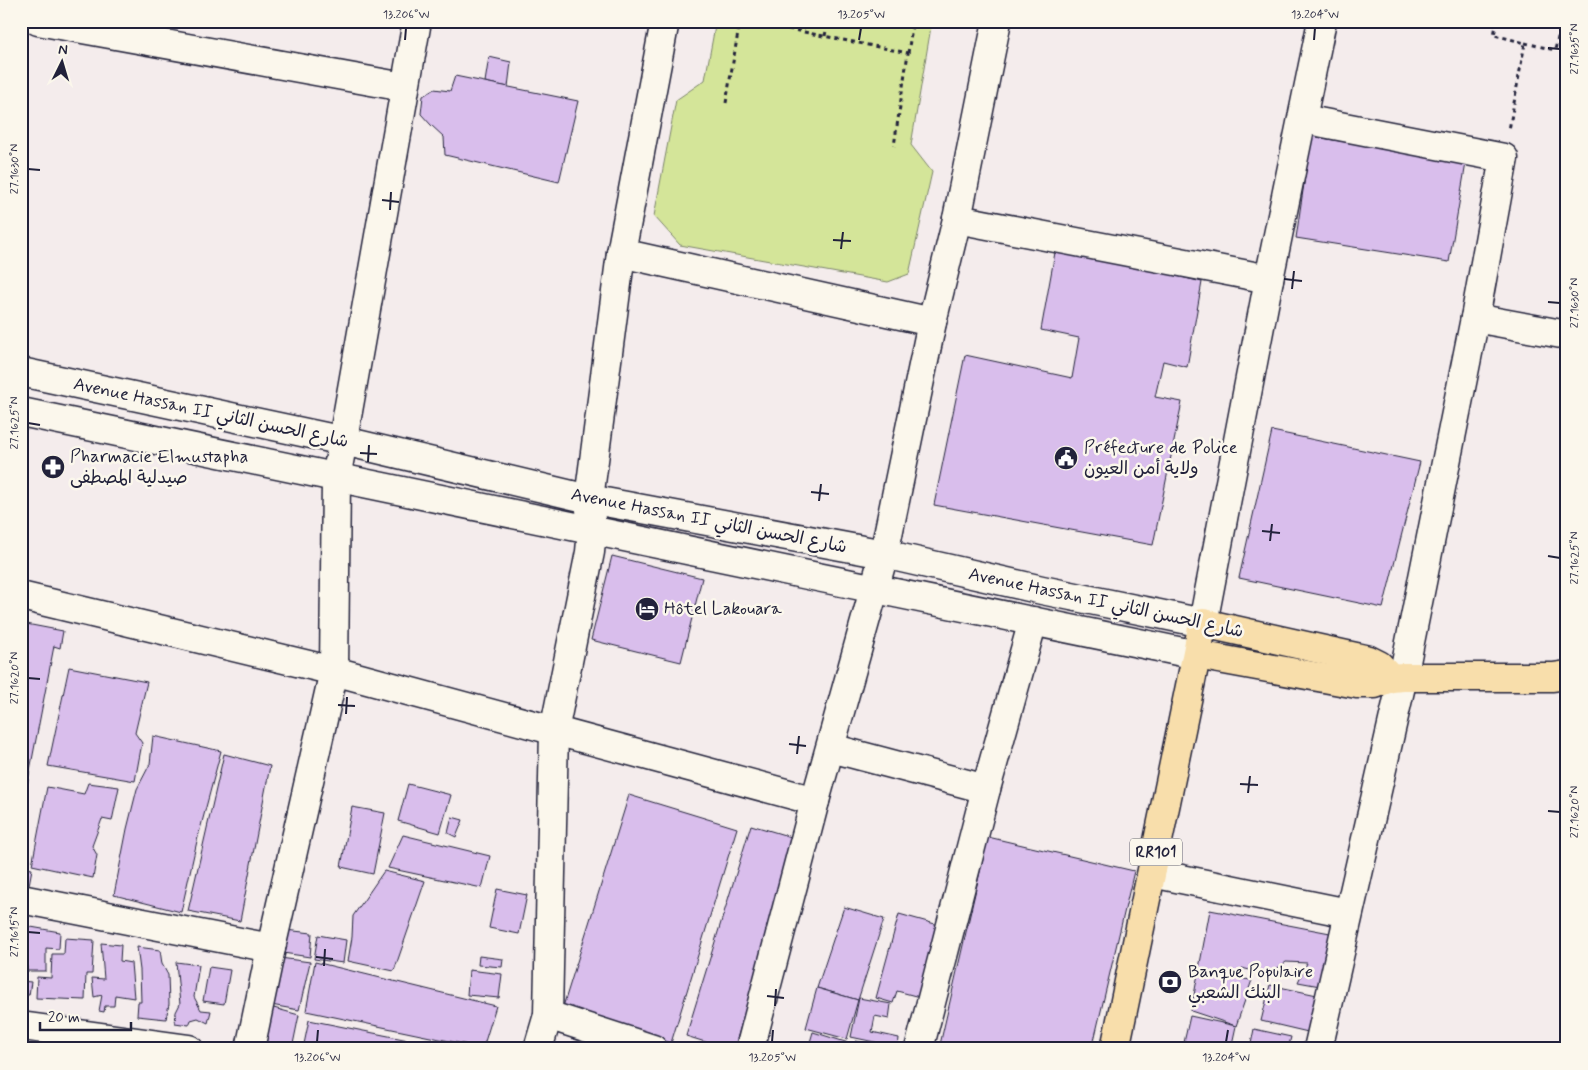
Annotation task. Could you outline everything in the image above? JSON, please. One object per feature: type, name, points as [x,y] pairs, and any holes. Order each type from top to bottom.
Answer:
[{"type":"main road","name":"RR101","points":[[1115,1049],[1203,623]]},
{"type":"main road","name":"Avenue Hassan II شارع الحسن الثاني","points":[[1203,623],[1369,660],[1397,678]]},
{"type":"main road","name":"Avenue Hassan II شارع الحسن الثاني","points":[[1197,655],[1357,684],[1375,684],[1397,678],[1553,677],[1567,675]]},
{"type":"street","points":[[38,21],[404,87]]},
{"type":"street","points":[[250,1049],[334,671],[336,479],[417,21]]},
{"type":"street","points":[[538,1049],[548,1015],[554,731],[590,552],[592,530],[589,500],[621,253],[666,21]]},
{"type":"street","points":[[750,1049],[815,801],[884,554],[997,21]]},
{"type":"street","points":[[1203,623],[1269,279],[1322,21]]},
{"type":"street","points":[[1303,119],[1504,158],[1475,318],[1318,1049]]},
{"type":"street","points":[[956,219],[1269,279]]},
{"type":"street","points":[[621,253],[932,322]]},
{"type":"street","points":[[1475,318],[1567,335]]},
{"type":"street","name":"Avenue Hassan II شارع الحسن الثاني","points":[[21,372],[344,441],[589,500],[884,554],[1042,590],[1203,623]]},
{"type":"street","name":"Avenue Hassan II شارع الحسن الثاني","points":[[21,412],[336,479],[1197,655]]},
{"type":"street","points":[[21,596],[334,671],[815,801]]},
{"type":"street","points":[[919,1049],[986,789],[1033,621]]},
{"type":"street","points":[[831,748],[986,789]]},
{"type":"street","points":[[1152,873],[1348,913]]},
{"type":"street","points":[[21,899],[271,948]]},
{"type":"street","points":[[548,1015],[654,1049]]},
{"type":"street","points":[[21,1026],[189,1049]]},
{"type":"path","points":[[726,103],[740,21]]},
{"type":"path","points":[[749,21],[908,53]]},
{"type":"path","points":[[825,36],[828,21]]},
{"type":"path","points":[[894,146],[913,21]]},
{"type":"path","points":[[1497,21],[1494,35],[1555,50],[1562,21]]},
{"type":"path","points":[[1504,158],[1525,42]]},
{"type":"green space","points":[[716,21],[932,21],[911,145],[932,172],[909,274],[888,282],[680,245],[654,216],[676,100],[705,80]]},
{"type":"building","points":[[489,57],[511,62],[508,87],[485,82]]},
{"type":"building","points":[[455,76],[578,101],[559,182],[445,155],[444,137],[421,114],[423,96],[434,89],[450,91]]},
{"type":"building","points":[[1311,136],[1466,163],[1449,262],[1296,238]]},
{"type":"building","points":[[1056,247],[1202,282],[1187,367],[1163,361],[1155,397],[1182,402],[1153,545],[934,505],[965,355],[1072,378],[1079,338],[1041,330]]},
{"type":"building","points":[[1272,431],[1420,462],[1383,608],[1239,578]]},
{"type":"building","name":"Hôtel Lakouara","points":[[612,556],[702,578],[681,662],[591,640]]},
{"type":"building","points":[[21,623],[63,631],[60,648],[54,646],[21,817]]},
{"type":"building","points":[[69,667],[147,682],[135,733],[142,743],[135,781],[48,766]]},
{"type":"building","points":[[153,736],[221,751],[197,841],[181,912],[114,895],[137,789],[150,764]]},
{"type":"building","points":[[224,754],[270,766],[240,921],[188,911]]},
{"type":"building","points":[[88,783],[119,787],[112,821],[102,819],[92,846],[97,855],[93,878],[32,865],[47,787],[84,794]]},
{"type":"building","points":[[408,784],[451,795],[440,833],[398,821]]},
{"type":"building","points":[[629,795],[737,828],[671,1043],[562,1010]]},
{"type":"building","points":[[352,807],[385,813],[373,874],[341,867]]},
{"type":"building","points":[[452,817],[463,820],[456,837],[448,833]]},
{"type":"building","points":[[751,825],[798,839],[734,1049],[728,1049],[686,1036]]},
{"type":"building","points":[[403,835],[490,856],[482,888],[388,868]]},
{"type":"building","points":[[988,837],[1134,871],[1092,1049],[939,1049]]},
{"type":"building","points":[[21,855],[22,867],[32,869],[28,890],[21,888]]},
{"type":"building","points":[[384,871],[425,881],[394,971],[348,961],[353,916]]},
{"type":"building","points":[[497,889],[527,895],[519,934],[489,928]]},
{"type":"building","points":[[844,907],[884,919],[858,1000],[817,988]]},
{"type":"building","points":[[1210,910],[1330,933],[1320,986],[1298,982],[1307,963],[1286,962],[1268,975],[1242,968],[1243,979],[1252,980],[1236,1026],[1191,1011]]},
{"type":"building","points":[[899,914],[946,927],[927,999],[897,991],[893,1003],[876,998]]},
{"type":"building","points":[[25,926],[60,932],[59,949],[46,948],[46,971],[27,971]]},
{"type":"building","points":[[285,930],[312,933],[310,957],[283,953]]},
{"type":"building","points":[[318,935],[346,940],[343,963],[314,959]]},
{"type":"building","points":[[65,938],[94,940],[92,974],[86,974],[85,1000],[36,998],[37,977],[51,978],[52,954],[64,954]]},
{"type":"building","points":[[101,943],[121,945],[120,961],[131,963],[134,998],[115,995],[114,1006],[105,1006],[104,1012],[99,1011],[102,995],[94,997],[92,978],[104,979]]},
{"type":"building","points":[[137,947],[160,950],[162,964],[168,975],[169,1004],[166,1019],[137,1016],[138,1002],[141,1002]]},
{"type":"building","points":[[479,956],[503,959],[502,967],[478,965]]},
{"type":"building","points":[[280,958],[310,962],[299,1010],[271,1005]]},
{"type":"building","points":[[176,962],[199,965],[194,997],[201,1010],[211,1011],[208,1023],[198,1018],[191,1020],[189,1025],[175,1023],[176,1012],[180,1004]]},
{"type":"building","points":[[315,962],[496,1006],[483,1048],[306,1011]]},
{"type":"building","points":[[209,967],[230,970],[224,1004],[203,1001]]},
{"type":"building","points":[[469,970],[502,974],[499,998],[467,995]]},
{"type":"building","points":[[21,981],[31,982],[29,995],[21,995]]},
{"type":"building","points":[[1270,985],[1317,995],[1308,1032],[1261,1021]]},
{"type":"building","points":[[817,988],[858,1000],[847,1039],[806,1028]]},
{"type":"building","points":[[859,998],[891,1004],[889,1019],[875,1016],[872,1032],[899,1038],[898,1047],[851,1037]]},
{"type":"building","points":[[270,1007],[299,1015],[292,1049],[261,1049]]},
{"type":"building","points":[[1190,1016],[1236,1026],[1231,1049],[1186,1049],[1183,1047]]},
{"type":"building","points":[[309,1020],[453,1049],[303,1049]]},
{"type":"building","points":[[1254,1029],[1291,1037],[1288,1049],[1250,1049]]},
{"type":"building","points":[[813,1032],[852,1044],[850,1049],[808,1049]]},
{"type":"building","points":[[856,1041],[885,1049],[855,1049]]},
{"type":"place","name":"Préfecture de Police ولاية أمن العيون","points":[[1066,458]]},
{"type":"place","name":"Pharmacie Elmustapha صيدلية المصطفى","points":[[53,467]]},
{"type":"place","name":"Hôtel Lakouara","points":[[647,609]]},
{"type":"place","name":"Banque Populaire البنك الشعبي","points":[[1170,982]]}]
